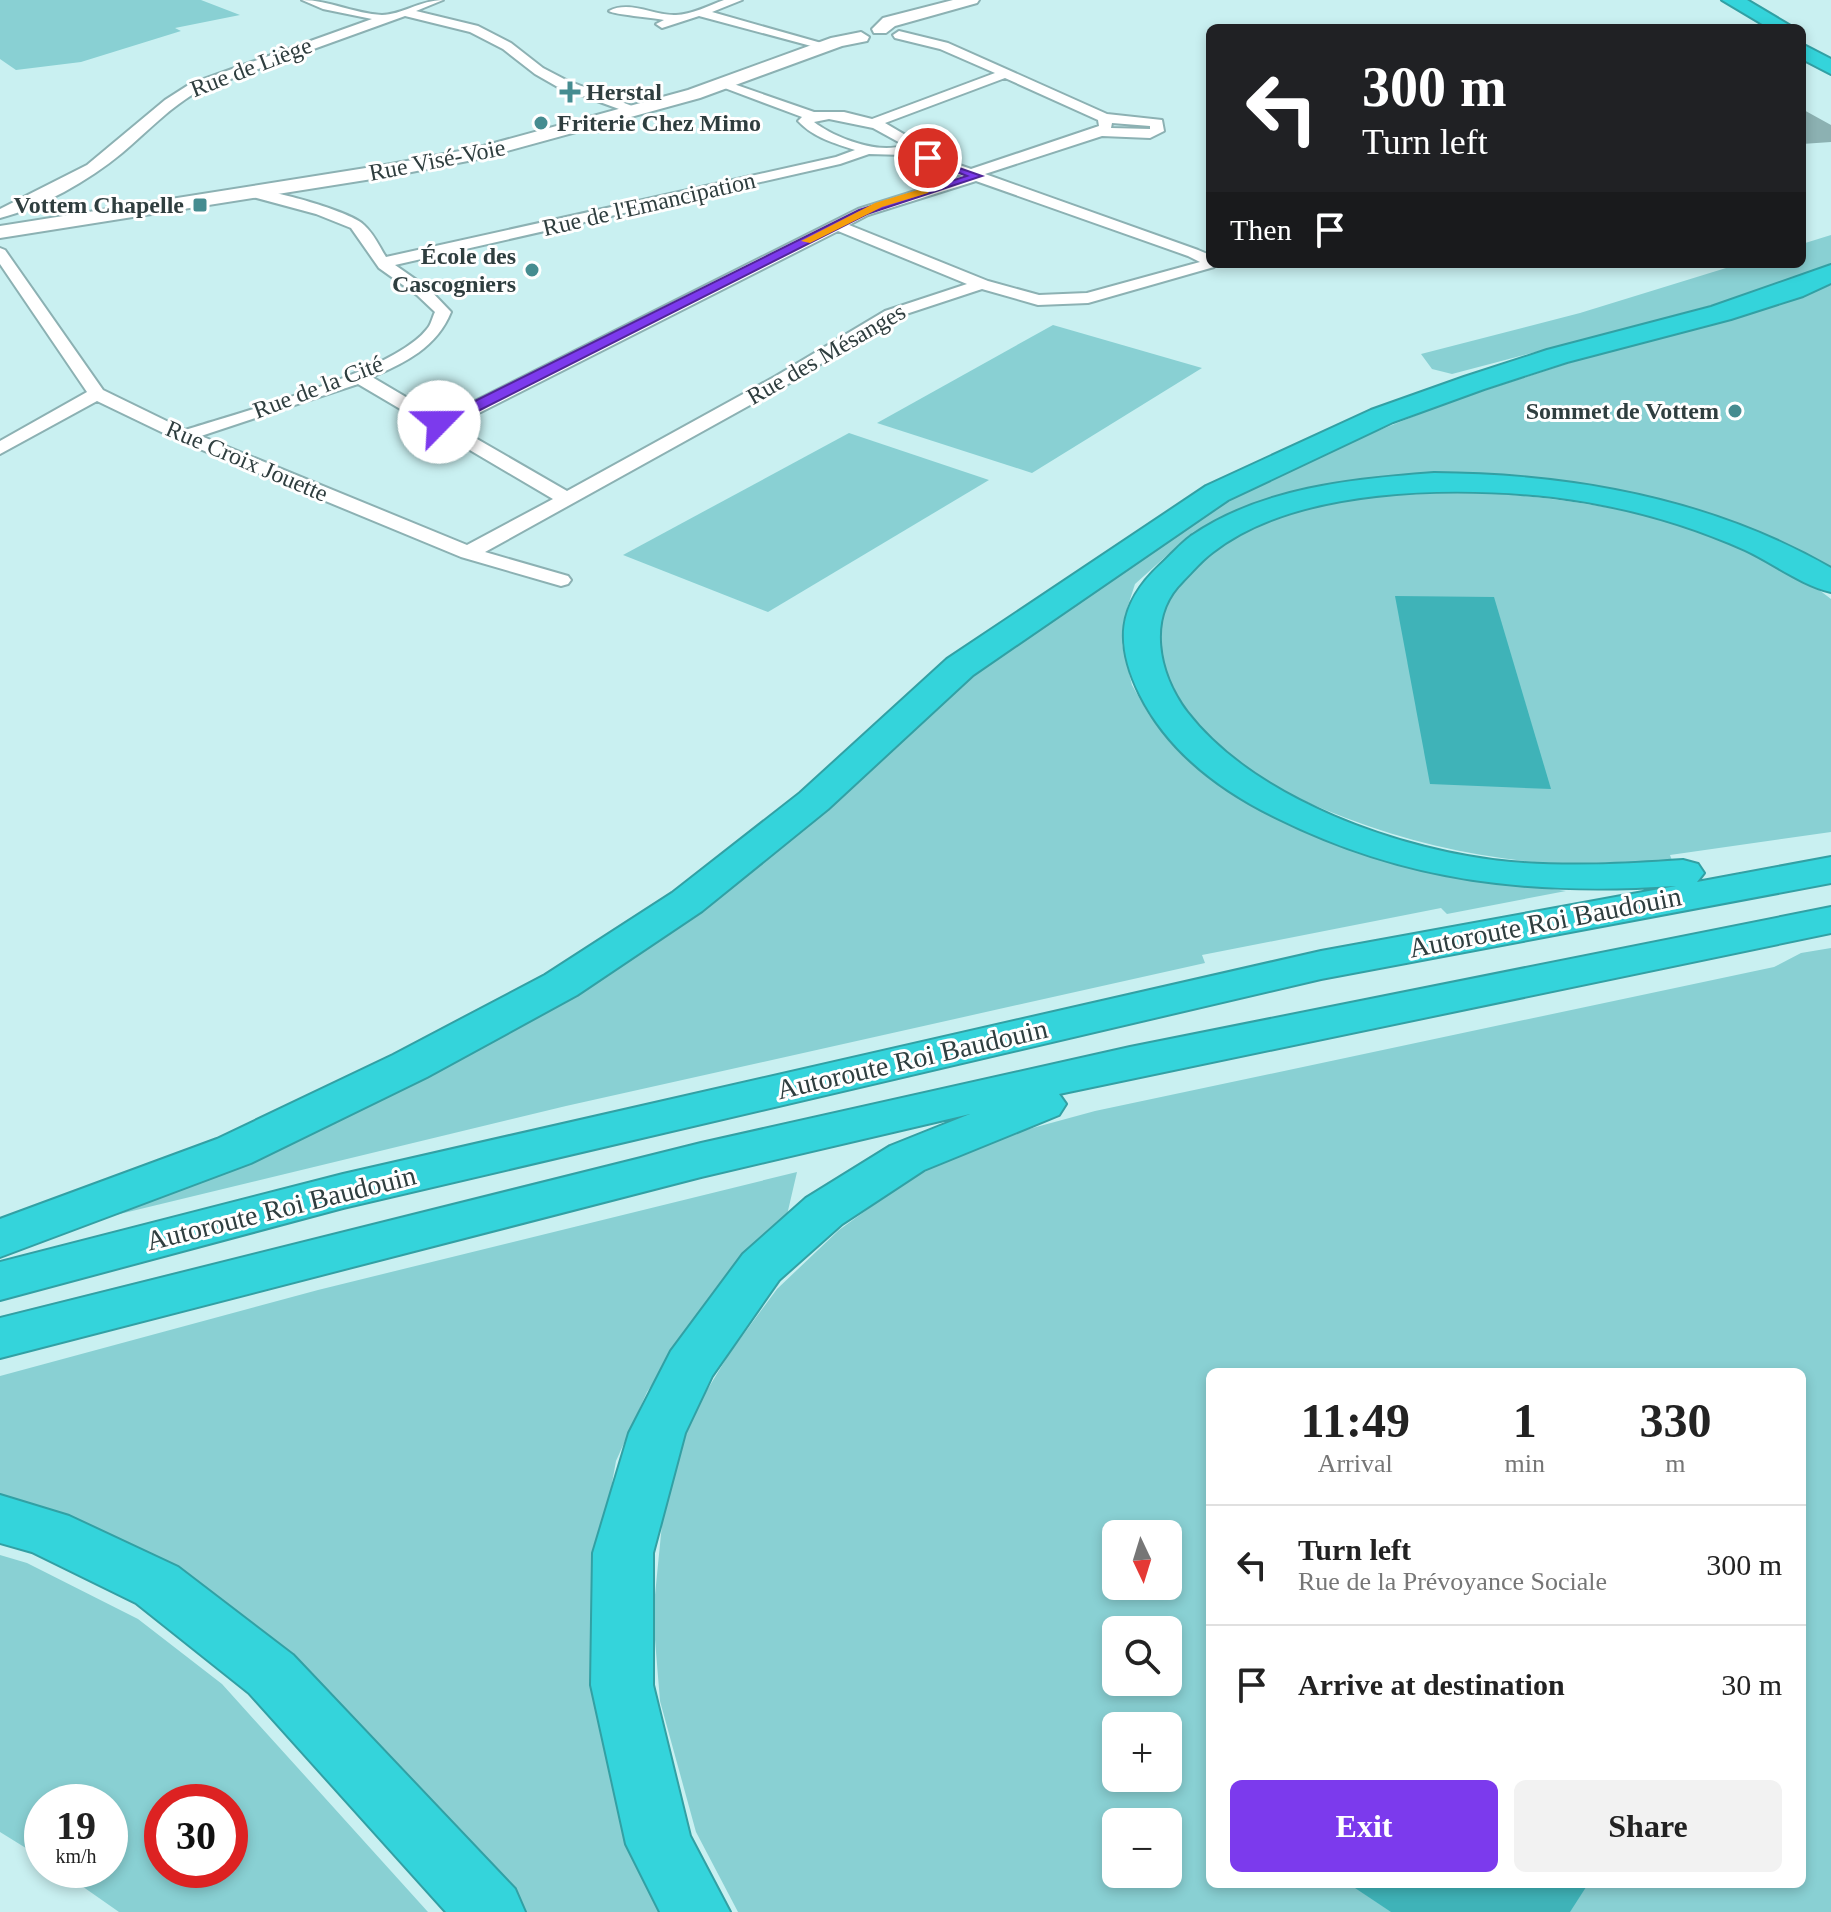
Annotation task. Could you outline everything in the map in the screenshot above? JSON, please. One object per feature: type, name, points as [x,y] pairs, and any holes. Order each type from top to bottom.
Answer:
[{"type":"highway","points":[[1711,0],[1755,24]]},
{"type":"highway","points":[[1732,0],[1777,24]]},
{"type":"highway","points":[[1806,40],[1831,54]]},
{"type":"highway","points":[[1806,52],[1831,68]]},
{"type":"highway","points":[[0,1239],[234,1151],[410,1066],[561,985],[687,902],[768,838],[814,801],[960,667],[1217,493],[1382,416],[1474,383],[1557,356],[1721,313],[1793,290],[1831,273]]},
{"type":"highway","points":[[1756,882],[1700,872],[1565,878],[1484,871],[1385,850],[1311,820],[1218,764],[1174,724],[1153,689],[1143,657],[1147,603],[1179,560],[1206,537],[1259,512],[1310,498],[1371,487],[1442,483],[1523,485],[1604,496],[1677,514],[1742,537],[1800,563],[1831,582]]},
{"type":"highway","name":"Autoroute Roi Baudouin","points":[[0,1281],[343,1191],[1321,965],[1831,870]]},
{"type":"highway","points":[[0,1338],[701,1160],[1130,1062],[1831,920]]},
{"type":"highway","points":[[696,1912],[659,1844],[622,1685],[623,1553],[657,1433],[690,1366],[761,1267],[824,1211],[907,1158],[1035,1107],[1130,1062]]},
{"type":"highway","points":[[0,1519],[48,1533],[157,1585],[271,1674],[491,1912]]},
{"type":"street","points":[[308,0],[327,7],[384,18]]},
{"type":"street","name":"Rue de Liège","points":[[0,214],[90,170],[135,134],[168,102],[187,90],[437,0]]},
{"type":"street","points":[[662,24],[736,0]]},
{"type":"street","name":"Rue Visé-Voie","points":[[0,232],[254,193],[478,153],[720,84],[871,33],[889,22],[971,0]]},
{"type":"street","points":[[615,11],[637,10],[677,19]]},
{"type":"street","points":[[404,12],[474,29],[507,46],[539,71],[561,83],[635,110]]},
{"type":"street","points":[[699,12],[826,46]]},
{"type":"street","name":"Rue Visé-Voie","points":[[871,33],[881,41],[899,35]]},
{"type":"street","points":[[439,422],[469,411],[837,225],[889,202],[974,175],[1103,125],[944,46],[899,35]]},
{"type":"street","points":[[874,123],[1005,74]]},
{"type":"street","points":[[720,84],[811,116],[838,116],[874,123],[914,146],[906,151]]},
{"type":"street","points":[[811,116],[806,123],[820,133],[868,150],[906,151],[1206,259]]},
{"type":"street","name":"Rue de l'Emancipation","points":[[382,262],[412,258],[817,166],[868,150]]},
{"type":"street","name":"Rue de la Cité","points":[[184,436],[359,377],[433,333],[443,312],[426,291],[382,262],[357,226],[335,215],[254,193]]},
{"type":"street","points":[[837,225],[982,284],[1025,298],[1075,300],[1206,265]]},
{"type":"street","name":"Rue Croix Jouette","points":[[0,253],[97,394],[184,436],[468,553],[561,580]]},
{"type":"street","name":"Rue des Mésanges","points":[[468,553],[799,371],[891,314],[982,284]]},
{"type":"street","points":[[359,377],[567,499]]},
{"type":"street","points":[[0,448],[97,394]]},
{"type":"shaded area","points":[[0,0],[201,0],[240,15],[175,28],[181,31],[81,62],[16,70],[0,59]]},
{"type":"shaded area","points":[[1831,235],[1831,263],[1794,279],[1709,306],[1452,374],[1432,369],[1421,354],[1580,313],[1726,268],[1806,268],[1806,243]]},
{"type":"shaded area","points":[[1831,285],[1831,570],[1524,479],[1271,499],[1230,513],[1193,532],[1135,584],[1126,612],[1122,644],[1132,685],[1149,715],[1189,758],[1463,876],[1566,891],[1447,914],[1441,908],[1202,955],[1205,963],[566,1106],[66,1227],[639,944],[967,672],[1108,574],[1243,493],[1338,447],[1449,402],[1569,363],[1766,309]]},
{"type":"shaded area","points":[[1053,325],[1202,368],[1032,473],[877,423]]},
{"type":"shaded area","points":[[849,433],[989,480],[768,612],[623,555]]},
{"type":"shaded area","points":[[1444,491],[1493,493],[1595,505],[1697,530],[1745,548],[1790,571],[1831,599],[1831,832],[1670,855],[1673,863],[1589,865],[1507,859],[1426,843],[1335,814],[1269,783],[1220,745],[1190,713],[1170,679],[1161,646],[1164,612],[1182,581],[1213,551],[1282,516],[1350,500]]},
{"type":"shaded area","points":[[1395,596],[1494,597],[1551,789],[1430,784]]},
{"type":"shaded area","points":[[1831,948],[1831,1912],[738,1912],[696,1832],[660,1701],[653,1615],[664,1504],[689,1420],[729,1354],[777,1289],[839,1230],[919,1172],[992,1139],[1095,1111],[1774,967],[1801,953]]},
{"type":"shaded area","points":[[797,1172],[787,1215],[694,1324],[647,1392],[616,1461],[597,1566],[661,1912],[519,1912],[320,1699],[0,1502],[0,1376],[318,1290]]},
{"type":"shaded area","points":[[0,1555],[27,1563],[138,1619],[222,1684],[428,1912],[119,1912],[85,1888],[128,1888],[128,1784],[24,1784],[24,1847],[0,1832]]},
{"type":"shaded area","points":[[1355,1888],[1585,1888],[1570,1912],[1391,1912]]},
{"type":"building","points":[[1806,111],[1831,125],[1831,142],[1806,144]]},
{"type":"slow traffic","points":[[806,241],[879,205],[924,191]]},
{"type":"place","name":"Herstal","points":[[570,92]]},
{"type":"place","name":"Friterie Chez Mimo","points":[[541,123]]},
{"type":"place","name":"Vottem Chapelle","points":[[200,205]]},
{"type":"place","name":"École des Cascogniers","points":[[532,270]]},
{"type":"place","name":"Sommet de Vottem","points":[[1735,411]]},
{"type":"route","points":[[439,422],[469,411],[863,212],[977,176],[928,158]]}]
